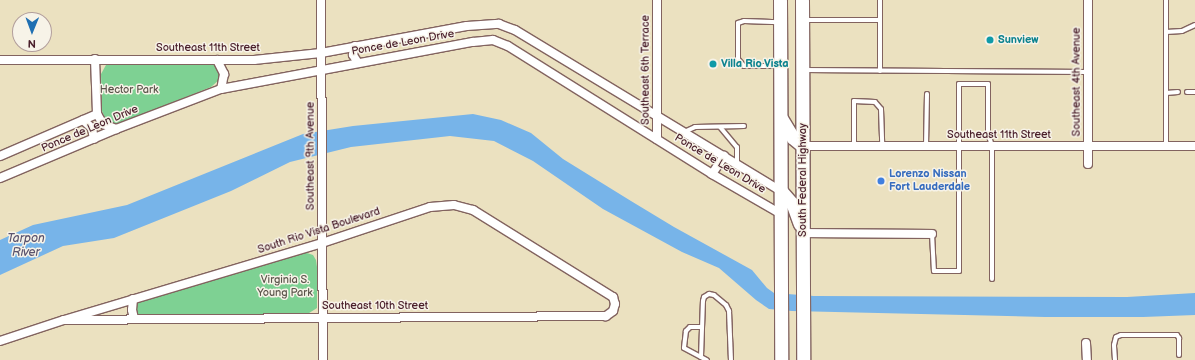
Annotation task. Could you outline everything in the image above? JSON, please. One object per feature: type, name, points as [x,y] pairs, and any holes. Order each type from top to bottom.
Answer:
[{"type":"main road","points":[[780,0],[780,66]]},
{"type":"main road","name":"South Federal Highway","points":[[802,0],[803,360]]},
{"type":"main road","name":"South Federal Highway","points":[[780,66],[781,360]]},
{"type":"main road","points":[[780,116],[793,138],[803,146]]},
{"type":"main road","points":[[781,191],[793,205],[803,234]]},
{"type":"street","name":"Southeast 9th Avenue","points":[[321,0],[323,360]]},
{"type":"street","name":"Southeast 6th Terrace","points":[[657,0],[657,139]]},
{"type":"street","name":"Southeast 4th Avenue","points":[[1088,0],[1088,164]]},
{"type":"street","name":"Ponce de Leon Drive","points":[[321,53],[467,26],[499,24],[515,30],[781,191]]},
{"type":"street","name":"Ponce de Leon Drive","points":[[0,178],[116,129],[221,89],[473,42],[493,40],[508,46],[712,174],[781,214]]},
{"type":"street","points":[[356,46],[353,55],[358,63]]},
{"type":"street","name":"Southeast 11th Street","points":[[0,60],[254,60],[321,53]]},
{"type":"street","points":[[96,59],[97,114],[103,124],[116,129]]},
{"type":"street","points":[[217,60],[224,74],[221,89]]},
{"type":"street","name":"Ponce de Leon Drive","points":[[0,156],[97,114]]},
{"type":"street","points":[[83,120],[92,128],[94,139]]},
{"type":"street","name":"Southeast 11th Street","points":[[803,146],[1195,146]]},
{"type":"street","points":[[712,174],[724,156]]},
{"type":"street","name":"South Rio Vista Boulevard","points":[[0,341],[64,320],[322,243],[430,207],[454,205],[473,210],[613,297],[615,304],[613,311]]},
{"type":"street","points":[[803,234],[932,234]]},
{"type":"street","points":[[133,300],[132,310],[134,319]]},
{"type":"street","name":"Southeast 10th Street","points":[[64,320],[606,316],[613,311]]},
{"type":"street","points":[[1086,343],[1087,360]]},
{"type":"lane","points":[[880,0],[880,71]]},
{"type":"lane","points":[[1166,0],[1166,146]]},
{"type":"lane","points":[[802,20],[880,20]]},
{"type":"lane","points":[[780,22],[744,21],[738,24],[738,59],[744,66],[780,66]]},
{"type":"lane","points":[[1166,32],[1182,31],[1195,25]]},
{"type":"lane","points":[[802,70],[1088,72]]},
{"type":"lane","points":[[932,234],[934,271],[959,271],[959,84],[988,84],[988,133],[992,146],[992,279]]},
{"type":"lane","points":[[1166,93],[1178,92]]},
{"type":"lane","points":[[1187,92],[1195,92]]},
{"type":"lane","points":[[926,146],[927,94]]},
{"type":"lane","points":[[854,146],[854,101],[875,102],[881,109],[882,146]]},
{"type":"lane","points":[[684,132],[695,127],[744,126]]},
{"type":"lane","points":[[720,127],[737,147],[736,164]]},
{"type":"lane","points":[[701,357],[704,297],[709,294],[714,295],[726,305],[729,311],[731,360]]},
{"type":"lane","points":[[702,327],[690,328],[686,331],[684,348],[707,360]]},
{"type":"lane","points":[[1115,360],[1114,345],[1116,337],[1121,335],[1177,334],[1179,338],[1179,355]]},
{"type":"green space","name":"Hector Park","points":[[111,63],[214,64],[220,72],[219,80],[211,87],[116,125],[106,121],[102,111],[101,74],[106,65]]},
{"type":"green space","name":"Virginia S. Young Park","points":[[304,252],[313,255],[316,260],[317,267],[317,308],[306,315],[138,316],[134,313],[133,306],[137,303]]},
{"type":"water","name":"Tarpon River","points":[[473,114],[501,120],[531,133],[563,159],[674,227],[752,270],[767,288],[774,293],[814,296],[1127,297],[1195,293],[1195,315],[1143,317],[1045,317],[792,311],[769,309],[756,300],[719,268],[682,252],[603,209],[533,161],[494,141],[450,136],[351,147],[290,162],[231,191],[114,238],[63,246],[0,275],[0,240],[33,225],[127,205],[303,134],[353,126]]},
{"type":"place","name":"Sunview","points":[[990,40]]},
{"type":"place","name":"Villa Rio Vista","points":[[713,64]]},
{"type":"place","name":"Lorenzo Nissan Fort Lauderdale","points":[[881,181]]}]
